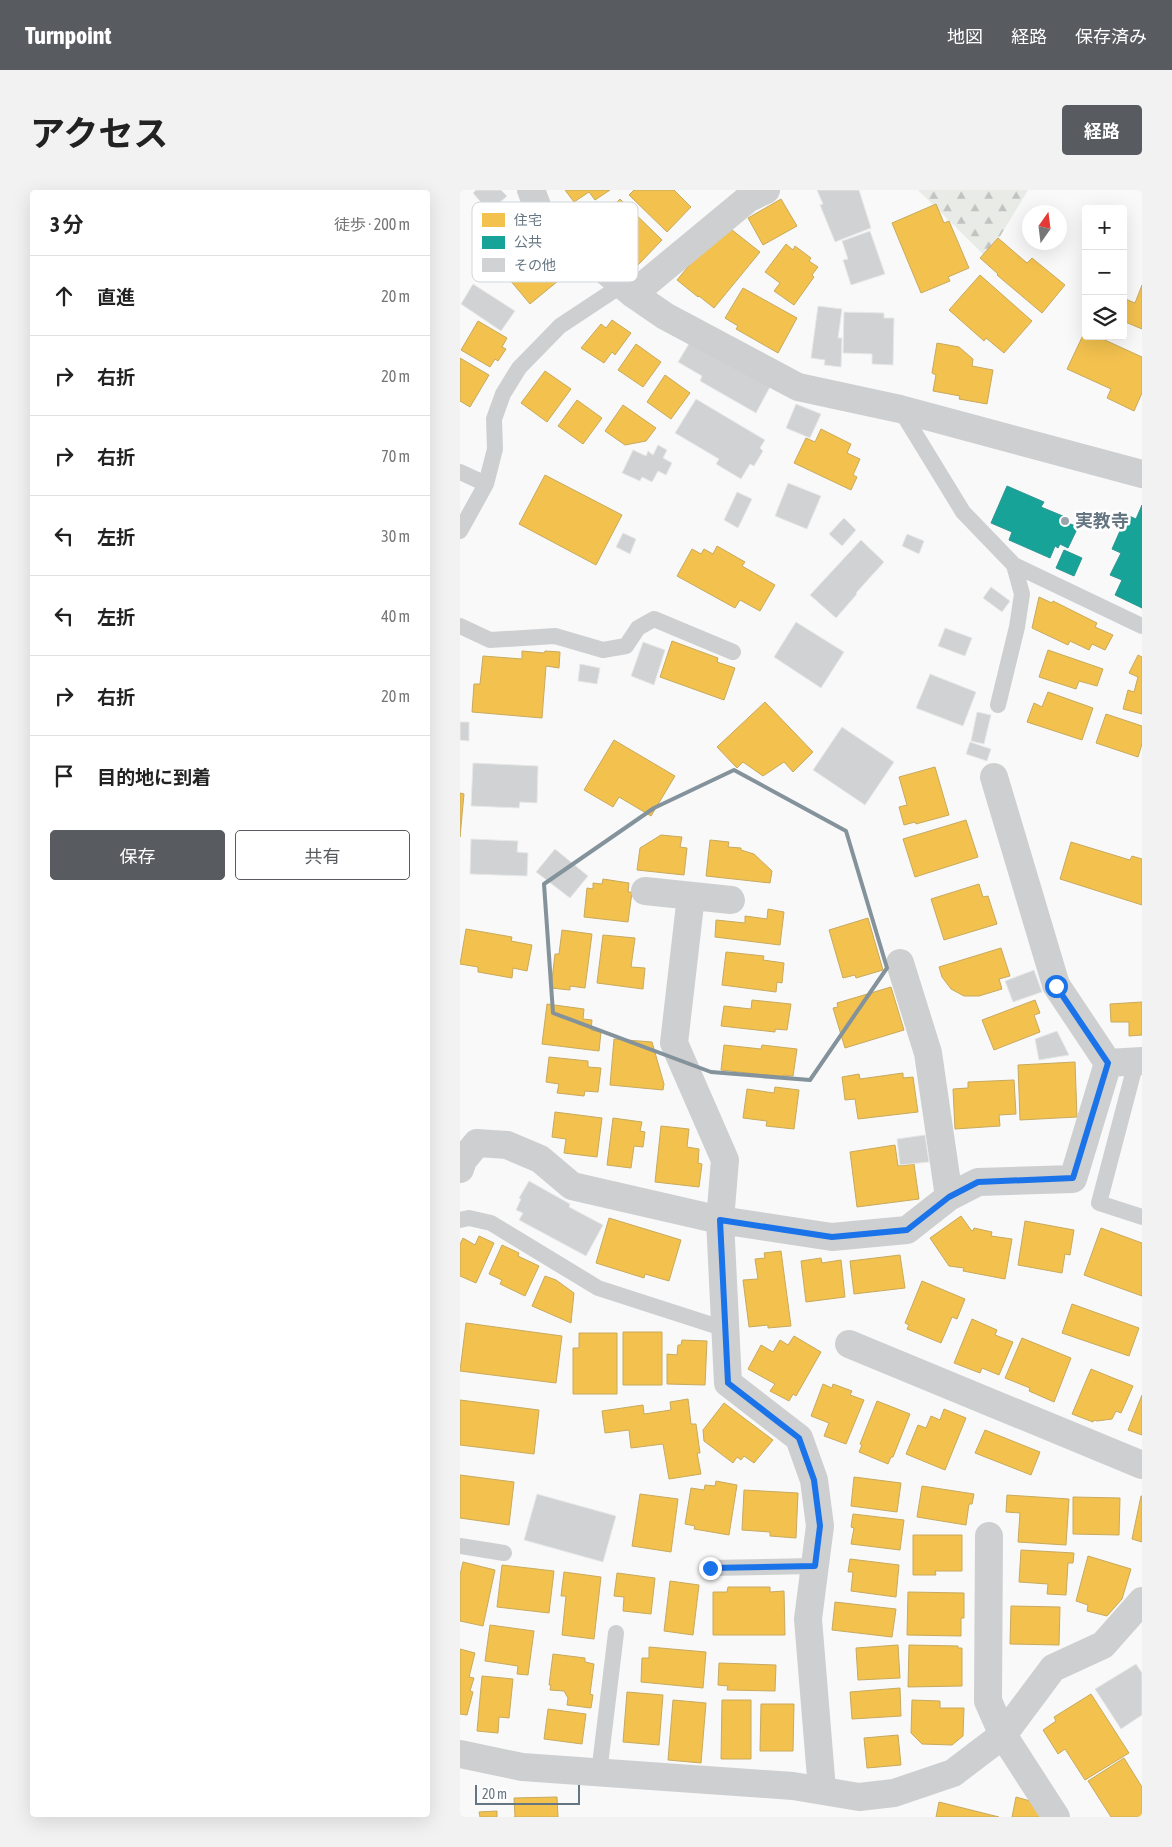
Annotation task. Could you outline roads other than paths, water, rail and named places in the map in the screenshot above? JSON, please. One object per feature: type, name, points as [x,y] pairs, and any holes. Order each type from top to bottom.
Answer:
[{"type":"street","points":[[531,190],[536,202]]},
{"type":"street","points":[[638,282],[749,198],[766,190]]},
{"type":"street","points":[[618,282],[665,316],[798,387],[900,409],[1142,474]]},
{"type":"street","points":[[627,290],[638,282]]},
{"type":"street","points":[[994,777],[1056,986],[1108,1063]]},
{"type":"street","points":[[645,891],[731,900]]},
{"type":"street","points":[[691,896],[674,1043],[725,1160],[720,1220],[728,1383],[799,1438],[814,1480],[820,1526],[808,1619],[822,1790]]},
{"type":"street","points":[[900,963],[928,1053],[949,1197]]},
{"type":"street","points":[[1108,1063],[1139,1062]]},
{"type":"street","points":[[460,1169],[469,1139],[507,1145],[540,1159],[572,1186],[720,1220],[832,1237],[907,1230],[949,1197],[978,1182],[1073,1178],[1108,1063]]},
{"type":"street","points":[[849,1344],[1142,1465]]},
{"type":"street","points":[[990,1536],[988,1702],[1003,1735],[1056,1817]]},
{"type":"street","points":[[460,1754],[522,1767],[794,1786],[859,1797],[894,1793],[953,1773],[1003,1735],[1053,1668],[1103,1645],[1142,1601]]},
{"type":"lane","points":[[460,531],[486,484],[495,448],[494,419],[503,394],[519,368],[560,326],[627,290]]},
{"type":"lane","points":[[900,409],[963,512],[1014,565],[1142,626]]},
{"type":"lane","points":[[460,472],[486,484]]},
{"type":"lane","points":[[998,705],[1017,627],[1022,594],[1014,565]]},
{"type":"lane","points":[[460,626],[490,640],[555,636],[603,650],[626,646],[638,628],[654,620],[733,652]]},
{"type":"lane","points":[[1139,1062],[1098,1203],[1142,1217]]},
{"type":"lane","points":[[460,1220],[469,1218],[491,1223],[598,1288],[725,1329]]},
{"type":"lane","points":[[460,1546],[504,1553]]},
{"type":"lane","points":[[710,1568],[815,1566]]},
{"type":"lane","points":[[599,1773],[616,1633]]},
{"type":"place","name":"実教寺","points":[[1065,521]]}]
